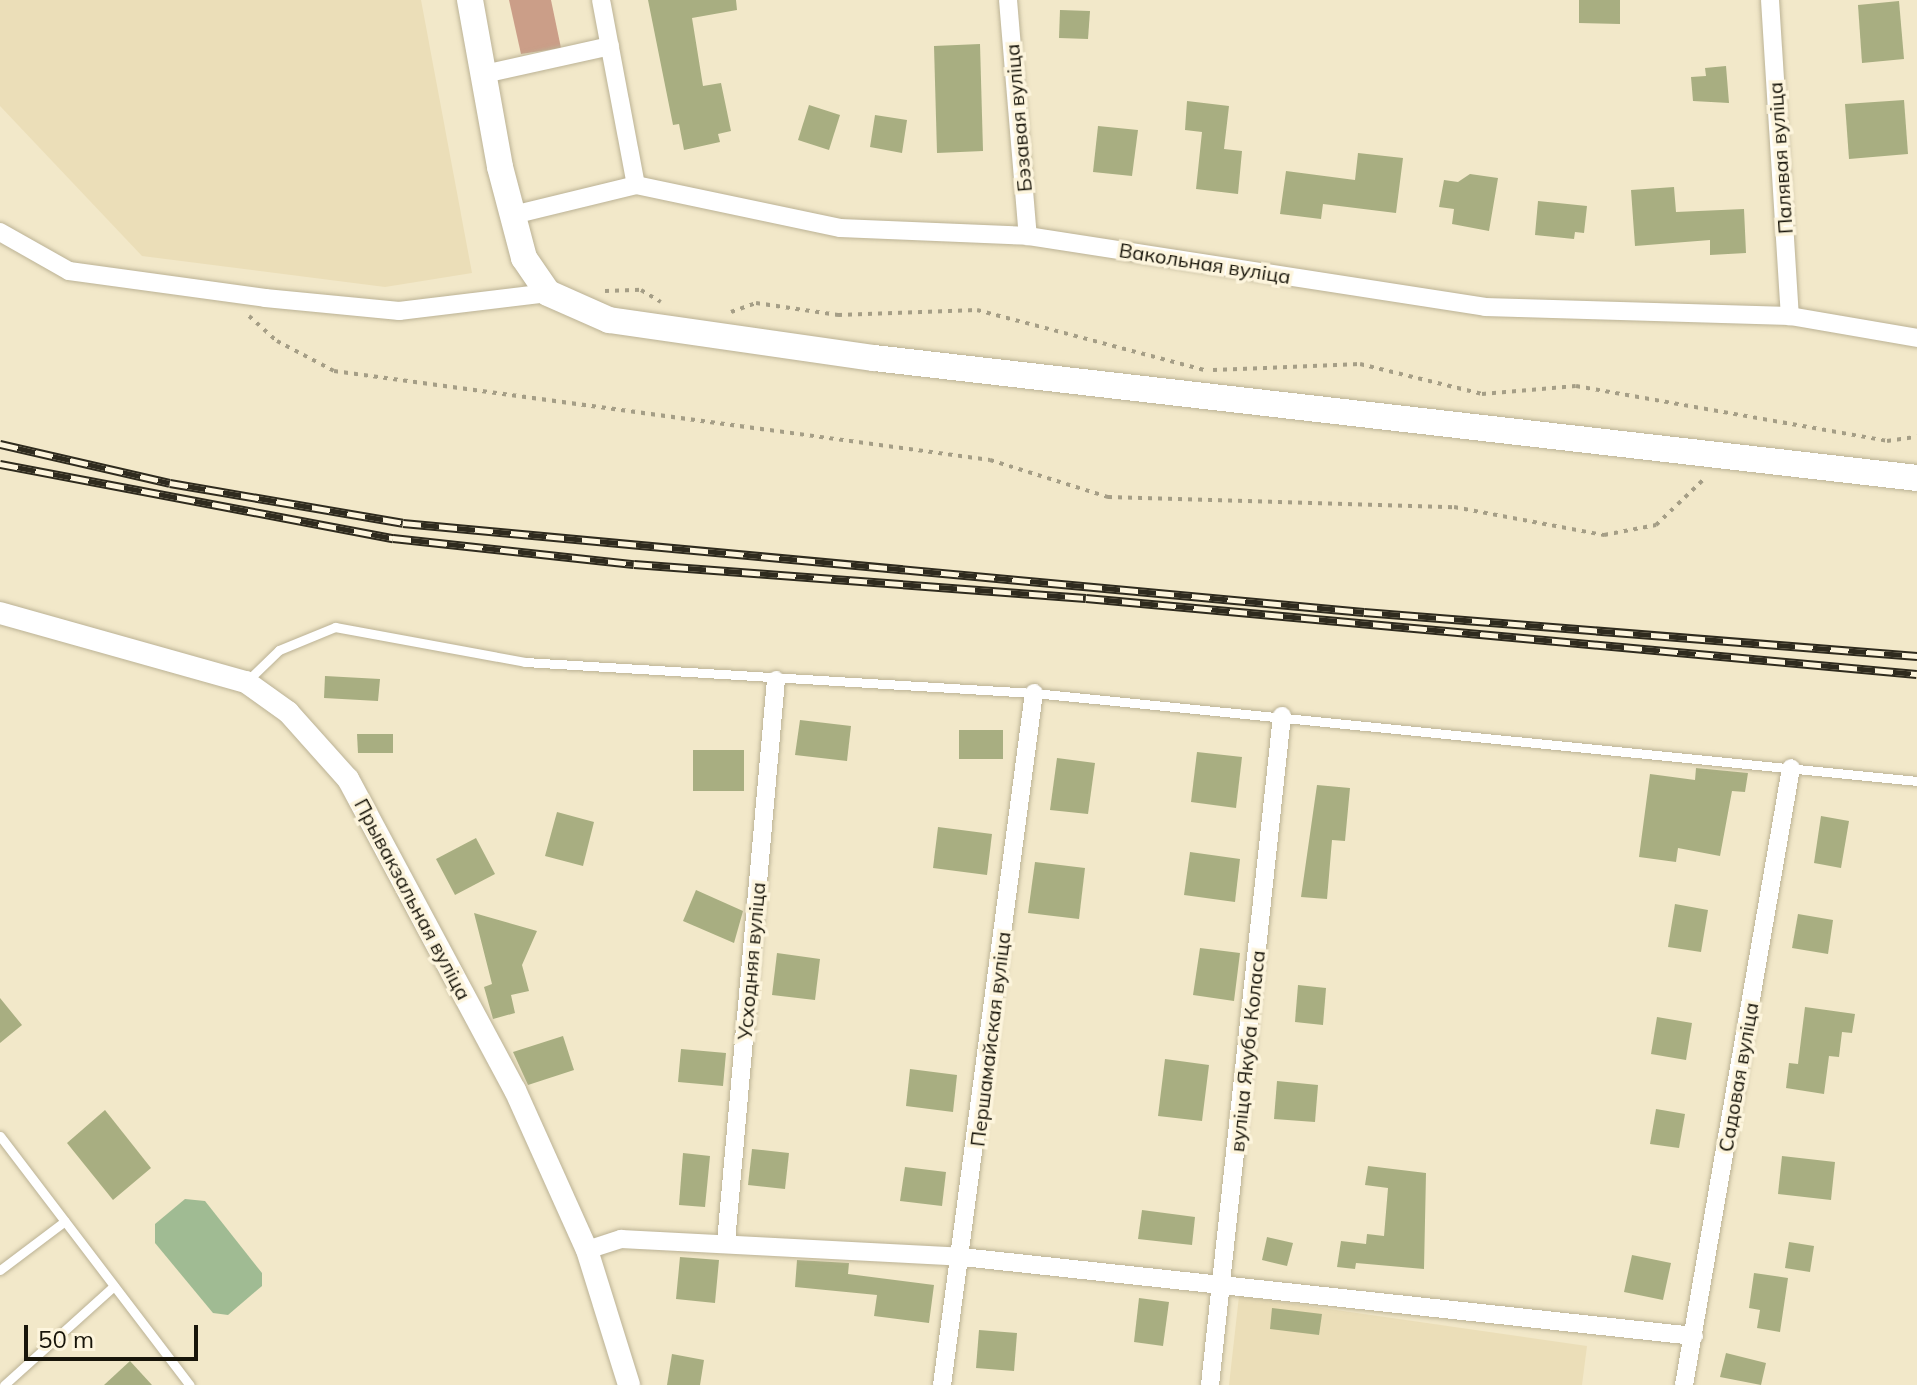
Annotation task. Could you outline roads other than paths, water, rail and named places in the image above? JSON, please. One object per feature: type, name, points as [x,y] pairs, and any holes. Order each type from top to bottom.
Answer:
[{"type":"main road","points":[[470,0],[524,258],[548,293],[609,320],[874,358],[1917,478]]},
{"type":"street","points":[[513,215],[636,185],[601,0]]},
{"type":"street","name":"Бэзавая вуліца","points":[[1008,0],[1028,236]]},
{"type":"street","name":"Палявая вуліца","points":[[1770,0],[1790,316]]},
{"type":"street","points":[[484,74],[610,46]]},
{"type":"street","name":"Вакольная вуліца","points":[[636,185],[840,228],[1028,236],[1485,307],[1790,316],[1917,338]]},
{"type":"street","points":[[0,232],[69,271],[399,311],[548,293]]},
{"type":"street","name":"Прывакзальная вуліца","points":[[0,613],[246,682],[288,712],[348,779],[515,1090],[587,1250],[629,1385]]},
{"type":"street","name":"Усходняя вуліца","points":[[726,1242],[776,680]]},
{"type":"street","name":"Першамайская вуліца","points":[[942,1385],[962,1257],[1034,693]]},
{"type":"street","name":"вуліца Якуба Коласа","points":[[1210,1385],[1282,716]]},
{"type":"street","name":"Садовая вуліца","points":[[1684,1385],[1791,768]]},
{"type":"street","points":[[587,1250],[621,1239],[726,1242],[962,1257],[1694,1336]]},
{"type":"lane","points":[[246,682],[279,650],[335,627],[525,662],[776,680],[1034,693],[1917,781]]},
{"type":"lane","points":[[2,1143],[190,1385]]},
{"type":"lane","points":[[0,1270],[65,1221]]},
{"type":"lane","points":[[4,1385],[114,1286]]},
{"type":"railway","points":[[0,444],[170,483],[403,523],[1364,612],[1917,656]]},
{"type":"railway","points":[[0,464],[393,538],[634,564],[1086,598],[1917,674]]}]
